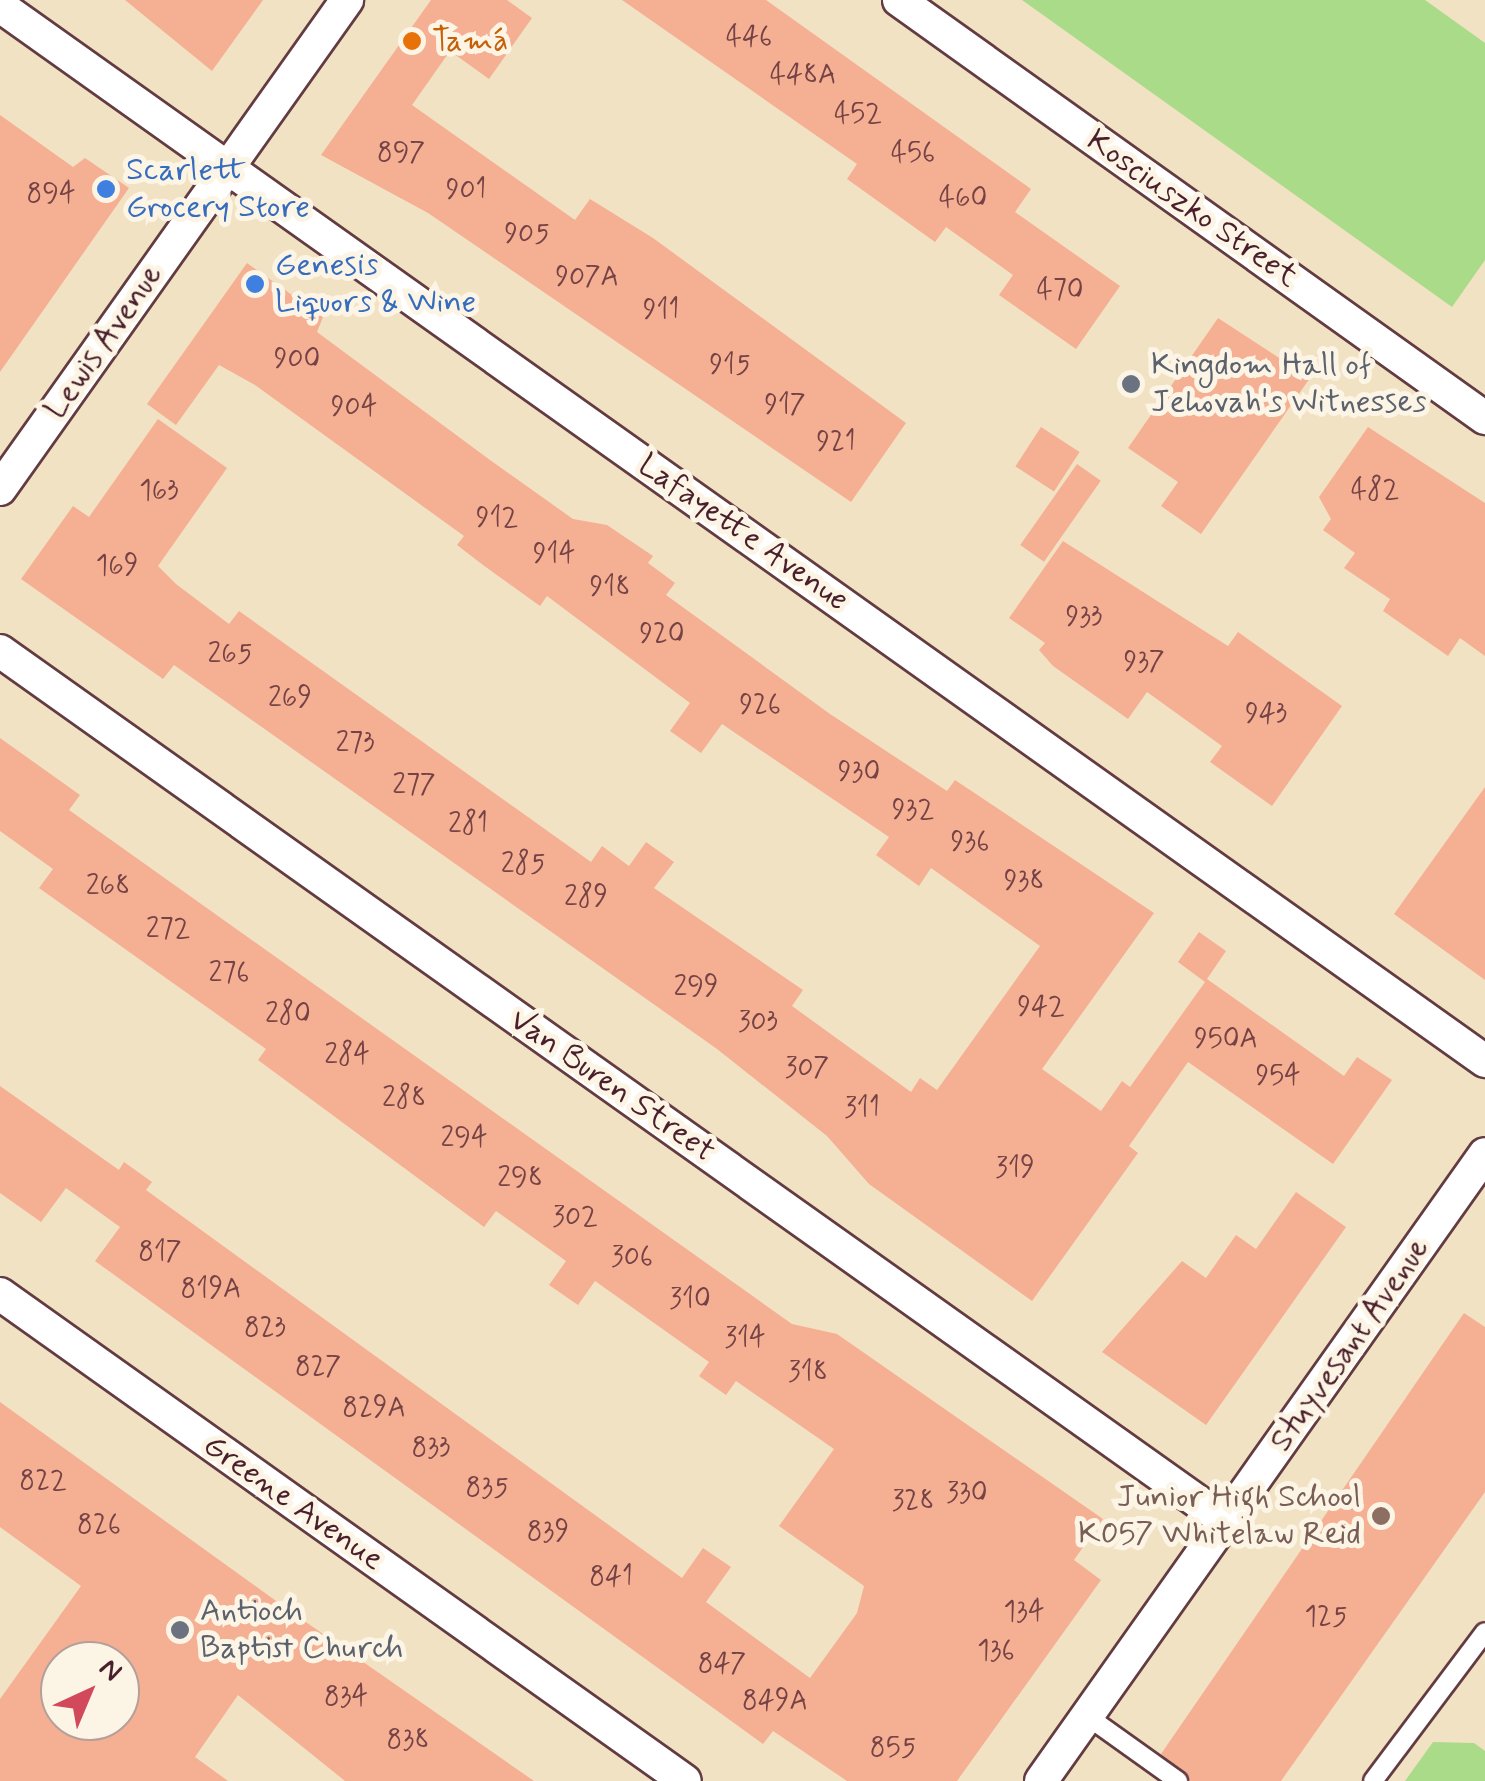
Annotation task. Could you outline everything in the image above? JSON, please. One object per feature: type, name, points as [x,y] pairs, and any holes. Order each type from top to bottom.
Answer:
[{"type":"street","name":"Lewis Avenue","points":[[0,489],[347,0]]},
{"type":"street","name":"Kosciuszko Street","points":[[899,0],[1485,418]]},
{"type":"street","name":"Lafayette Avenue","points":[[0,6],[1485,1061]]},
{"type":"street","name":"Van Buren Street","points":[[0,652],[1225,1521]]},
{"type":"street","name":"Stuyvesant Avenue","points":[[1041,1781],[1485,1154]]},
{"type":"street","name":"Greene Avenue","points":[[0,1294],[685,1781]]},
{"type":"lane","points":[[1373,1781],[1485,1632]]},
{"type":"lane","points":[[1087,1716],[1178,1781]]},
{"type":"green space","points":[[1022,0],[1425,0],[1485,43],[1485,260],[1452,307]]},
{"type":"green space","points":[[1433,1742],[1474,1743],[1485,1751],[1485,1781],[1405,1781]]},
{"type":"building","points":[[125,0],[263,0],[212,71]]},
{"type":"building","points":[[431,0],[507,0],[532,18],[489,79],[450,51],[412,105],[575,220],[590,199],[653,238],[906,423],[851,502],[428,213],[321,155]]},
{"type":"building","points":[[622,0],[766,0],[1031,189],[1015,212],[1120,286],[1076,349],[999,295],[1013,275],[946,227],[935,242],[847,179],[857,164]]},
{"type":"building","points":[[0,115],[73,167],[85,158],[129,188],[0,372]]},
{"type":"building","points":[[247,263],[323,317],[317,332],[490,460],[573,519],[607,525],[653,556],[648,563],[675,583],[666,595],[830,714],[947,791],[955,780],[1154,913],[1042,1069],[1101,1111],[1122,1081],[1130,1087],[1205,982],[1178,962],[1199,932],[1226,951],[1207,979],[1344,1076],[1357,1057],[1392,1080],[1333,1164],[1188,1062],[1129,1146],[1138,1153],[1032,1301],[869,1184],[827,1136],[717,1049],[174,665],[163,679],[21,579],[73,506],[89,517],[158,419],[227,468],[158,566],[176,584],[229,624],[239,611],[591,862],[602,846],[629,866],[646,842],[674,862],[654,888],[803,990],[792,1006],[911,1092],[920,1078],[937,1090],[1040,946],[931,868],[919,886],[876,855],[889,837],[722,724],[701,753],[670,731],[690,703],[547,596],[540,606],[483,565],[457,545],[464,536],[255,385],[219,365],[176,425],[147,404]]},
{"type":"building","points":[[1218,318],[1310,378],[1201,534],[1161,506],[1178,482],[1128,448]]},
{"type":"building","points":[[1041,427],[1080,452],[1054,491],[1015,466]]},
{"type":"building","points":[[1368,427],[1485,503],[1485,656],[1460,638],[1448,656],[1383,611],[1390,599],[1344,568],[1355,553],[1323,530],[1331,519],[1319,497]]},
{"type":"building","points":[[1077,464],[1101,481],[1044,562],[1020,545]]},
{"type":"building","points":[[1063,541],[1228,646],[1238,632],[1342,706],[1272,806],[1210,762],[1222,746],[1147,692],[1128,719],[1053,666],[1039,650],[1045,643],[1009,618]]},
{"type":"building","points":[[0,738],[80,795],[69,810],[792,1324],[837,1334],[1103,1519],[1074,1560],[1101,1580],[957,1781],[847,1781],[773,1731],[763,1744],[95,1261],[120,1227],[66,1188],[41,1222],[0,1193],[0,1086],[119,1170],[124,1162],[152,1182],[146,1190],[682,1578],[703,1548],[731,1567],[706,1602],[810,1678],[857,1613],[864,1586],[779,1526],[834,1449],[736,1381],[726,1395],[699,1376],[709,1362],[595,1281],[578,1305],[549,1285],[566,1261],[496,1211],[484,1227],[258,1060],[266,1049],[39,888],[53,869],[0,831]]},
{"type":"building","points":[[1485,787],[1485,980],[1394,914]]},
{"type":"building","points":[[1296,1192],[1346,1227],[1206,1425],[1102,1352],[1182,1261],[1206,1278],[1236,1235],[1256,1249]]},
{"type":"building","points":[[1464,1313],[1485,1327],[1485,1492],[1281,1781],[1190,1781],[1161,1754]]},
{"type":"building","points":[[0,1402],[534,1781],[345,1781],[238,1695],[195,1757],[228,1781],[0,1781],[0,1699],[40,1643],[40,1741],[140,1741],[140,1641],[42,1641],[81,1586],[0,1527]]},
{"type":"place","name":"Tamá","points":[[412,41]]},
{"type":"place","name":"Scarlett Grocery Store","points":[[106,189]]},
{"type":"place","name":"Genesis Liquors & Wine","points":[[255,284]]},
{"type":"place","name":"Kingdom Hall of Jehovah's Witnesses","points":[[1131,384]]},
{"type":"place","name":"Junior High School K057 Whitelaw Reid","points":[[1381,1516]]},
{"type":"place","name":"Antioch Baptist Church","points":[[180,1630]]}]
